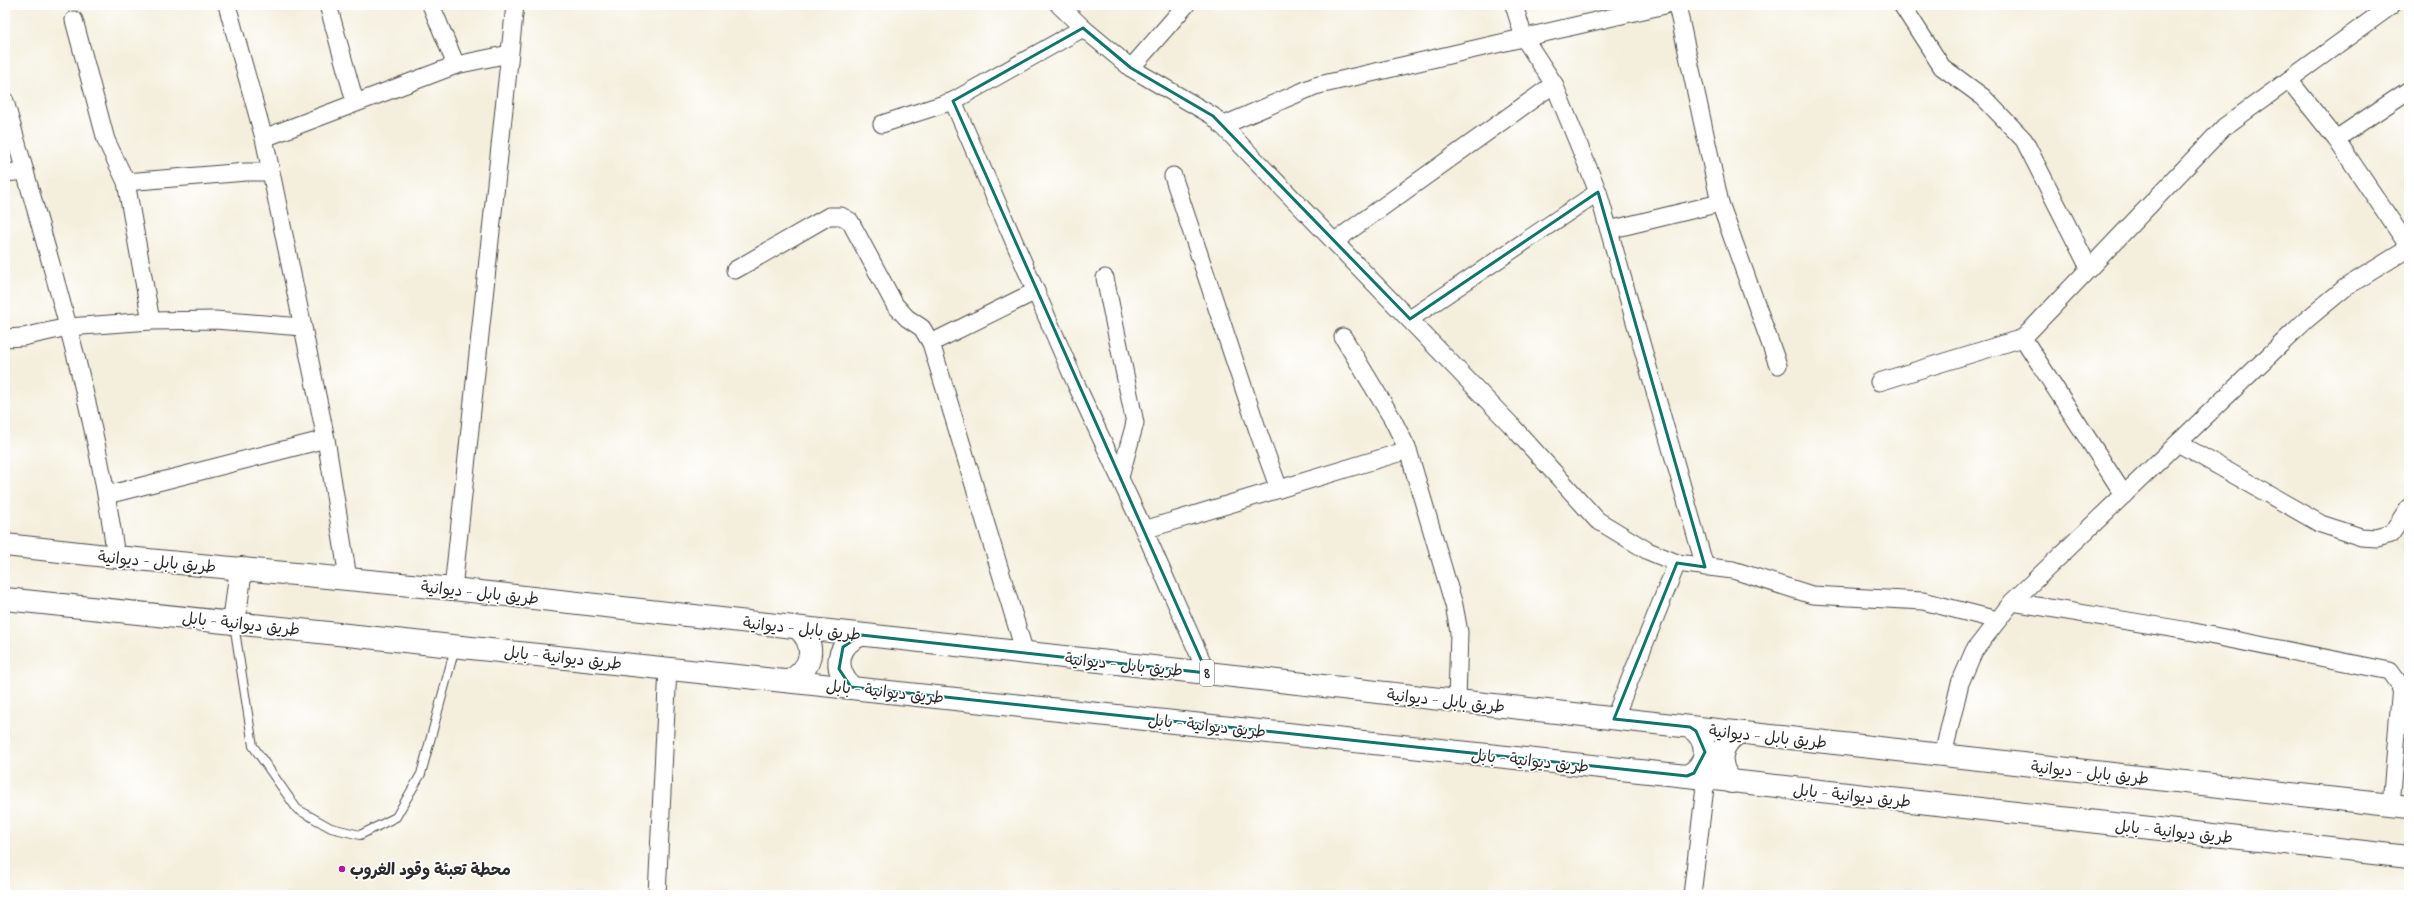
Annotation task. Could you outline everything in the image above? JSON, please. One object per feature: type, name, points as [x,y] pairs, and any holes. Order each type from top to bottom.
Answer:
[{"type":"highway","name":"طريق بابل - ديوانية","points":[[5,545],[453,589],[2400,806]]},
{"type":"highway","points":[[234,623],[241,568]]},
{"type":"highway","name":"طريق ديوانية - بابل","points":[[5,599],[851,687],[1697,778],[2409,857]]},
{"type":"highway","points":[[789,681],[804,671],[811,656],[810,644],[805,634],[798,628]]},
{"type":"highway","points":[[851,687],[844,680],[839,669],[839,658],[843,647],[852,638],[861,634]]},
{"type":"highway","points":[[1690,727],[1701,737],[1705,752],[1697,778]]},
{"type":"highway","points":[[1697,778],[1714,730]]},
{"type":"highway","points":[[1732,782],[1722,768],[1721,760],[1725,744],[1738,733]]},
{"type":"street","points":[[228,5],[264,138],[326,439],[348,578]]},
{"type":"street","points":[[328,5],[355,102]]},
{"type":"street","points":[[431,5],[456,65]]},
{"type":"street","points":[[453,589],[515,5]]},
{"type":"street","points":[[1060,5],[1083,28],[1131,68],[1172,94],[1213,116],[1512,425],[1597,520],[1648,551],[1677,563],[1733,570],[1812,595],[1922,601],[1997,620]]},
{"type":"street","points":[[1131,68],[1186,5]]},
{"type":"street","points":[[1514,5],[1524,38],[1554,84],[1598,192],[1705,566]]},
{"type":"street","points":[[1222,126],[1315,86],[1665,5]]},
{"type":"street","points":[[1677,5],[1720,203],[1778,365]]},
{"type":"street","points":[[1902,5],[1942,67],[1983,97],[2024,140],[2089,268]]},
{"type":"street","points":[[1878,382],[2023,338],[2224,126],[2392,5]]},
{"type":"street","points":[[74,20],[106,140],[126,182],[151,321]]},
{"type":"street","points":[[882,124],[953,101],[1083,28]]},
{"type":"street","points":[[264,138],[355,102],[456,65],[509,54]]},
{"type":"street","points":[[1943,755],[1960,683],[1974,651],[2012,602],[2305,321],[2346,287],[2409,247],[2336,139],[2289,80]]},
{"type":"street","points":[[1334,241],[1554,84]]},
{"type":"street","points":[[2336,139],[2409,90]]},
{"type":"street","points":[[5,101],[68,327],[107,495],[116,557]]},
{"type":"street","points":[[953,101],[1036,291],[1207,673]]},
{"type":"street","points":[[5,173],[25,171]]},
{"type":"street","points":[[126,182],[246,172],[270,172]]},
{"type":"street","points":[[1174,176],[1257,427],[1280,488]]},
{"type":"street","points":[[1410,319],[1598,192]]},
{"type":"street","points":[[1609,230],[1720,203]]},
{"type":"street","points":[[734,270],[829,216],[841,216],[850,221],[895,306],[907,318],[922,328],[931,343],[1026,653]]},
{"type":"street","points":[[1105,278],[1134,423],[1120,477]]},
{"type":"street","points":[[931,343],[1036,291]]},
{"type":"street","points":[[5,338],[23,337],[68,327],[151,321],[215,320],[302,327]]},
{"type":"street","points":[[1343,337],[1392,418],[1408,450],[1454,605],[1459,632],[1457,701]]},
{"type":"street","points":[[2023,338],[2124,495]]},
{"type":"street","points":[[107,495],[326,439]]},
{"type":"street","points":[[2178,443],[2321,524],[2361,537],[2377,538],[2391,534],[2409,507]]},
{"type":"street","points":[[1144,530],[1408,450]]},
{"type":"street","points":[[1614,719],[1677,563]]},
{"type":"street","points":[[2012,602],[2189,631],[2390,671],[2401,686],[2400,806]]},
{"type":"street","points":[[657,895],[668,668]]},
{"type":"street","points":[[1692,895],[1697,778]]},
{"type":"lane","points":[[234,623],[253,746],[296,809],[332,828],[360,835],[396,817],[421,774],[456,645]]},
{"type":"highlighted area","points":[[1083,28],[1131,68],[1213,116],[1410,319],[1598,192],[1705,567],[1677,563],[1614,719],[1690,727],[1696,731],[1705,752],[1694,773],[1687,776],[851,687],[839,669],[843,647],[861,635],[1207,673],[953,101]]},
{"type":"place","name":"محطة تعبئة وقود الغروب","points":[[342,869]]}]
